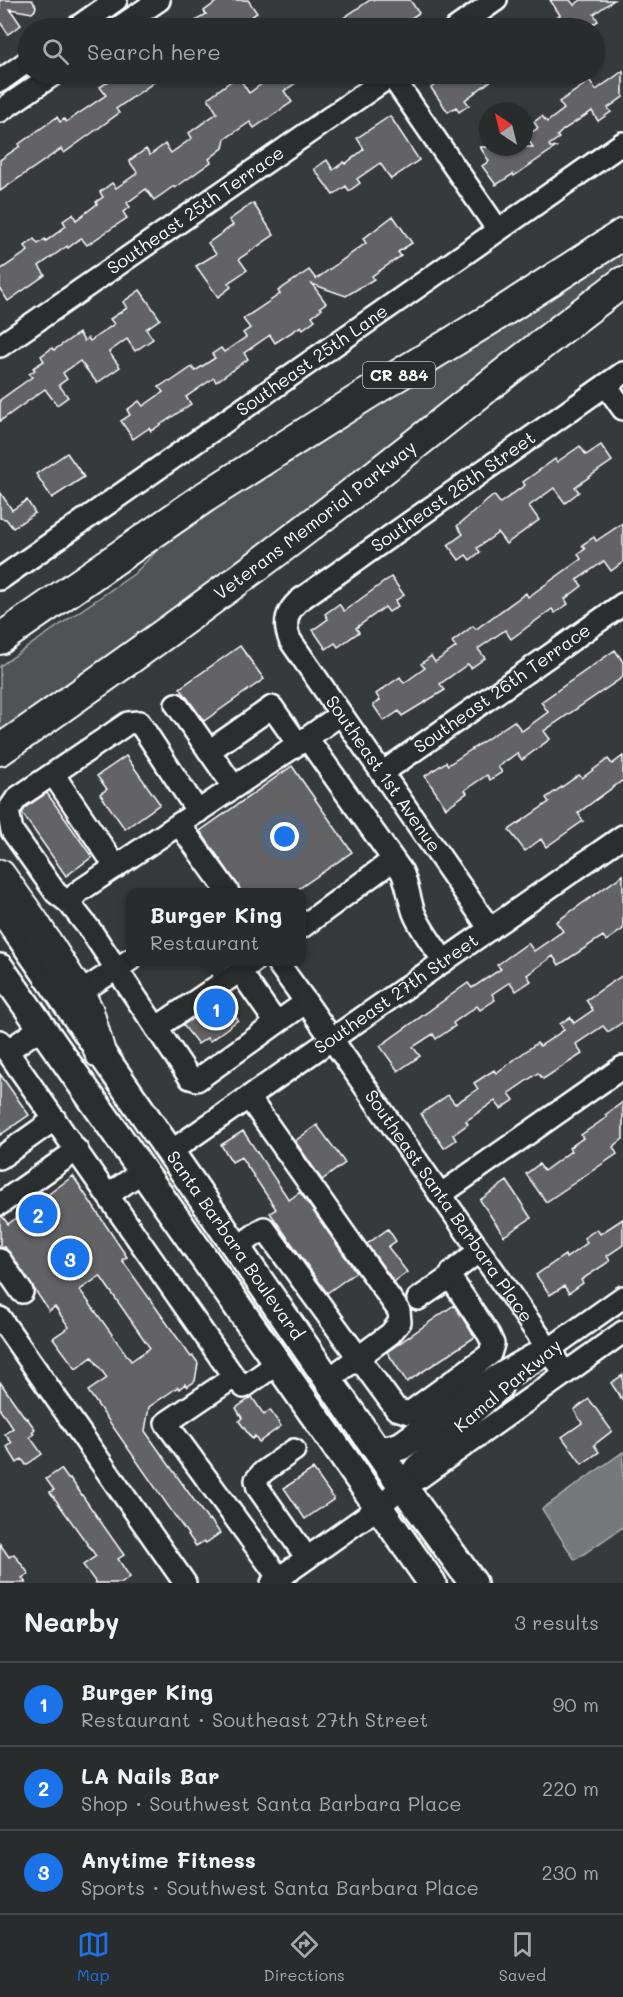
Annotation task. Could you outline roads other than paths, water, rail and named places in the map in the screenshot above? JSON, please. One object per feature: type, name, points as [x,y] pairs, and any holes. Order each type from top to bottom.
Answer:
[{"type":"highway","name":"CR 884","points":[[0,639],[176,517],[623,234]]},
{"type":"highway","name":"Veterans Memorial Parkway","points":[[0,750],[191,615],[328,512],[623,282]]},
{"type":"highway","points":[[0,616],[124,530],[176,517]]},
{"type":"highway","points":[[0,658],[131,567],[176,517]]},
{"type":"highway","points":[[0,768],[165,650],[249,571]]},
{"type":"highway","points":[[0,875],[34,923],[73,998],[88,1011],[100,1053]]},
{"type":"main road","points":[[0,907],[73,998]]},
{"type":"main road","name":"Santa Barbara Boulevard","points":[[0,968],[432,1583]]},
{"type":"main road","name":"Santa Barbara Boulevard","points":[[100,1053],[472,1583]]},
{"type":"main road","points":[[376,1448],[387,1450],[401,1446],[482,1388],[548,1350]]},
{"type":"street","points":[[90,18],[116,0]]},
{"type":"street","points":[[133,18],[159,0]]},
{"type":"street","points":[[470,18],[496,0]]},
{"type":"street","points":[[0,81],[18,68]]},
{"type":"street","points":[[0,111],[39,84]]},
{"type":"street","name":"Southeast 25th Terrace","points":[[0,346],[378,84]]},
{"type":"street","points":[[399,84],[498,230]]},
{"type":"street","name":"Southeast 25th Lane","points":[[2,573],[623,142]]},
{"type":"street","points":[[615,379],[623,409]]},
{"type":"street","name":"Southeast 26th Street","points":[[288,615],[301,599],[615,379]]},
{"type":"street","name":"Southeast 26th Terrace","points":[[382,773],[623,604]]},
{"type":"street","name":"Southeast 1st Avenue","points":[[288,615],[286,624],[290,640],[490,928]]},
{"type":"street","points":[[176,704],[234,787]]},
{"type":"street","points":[[209,751],[272,707],[303,741],[402,872],[413,910],[423,930],[444,961]]},
{"type":"street","points":[[69,903],[78,892],[341,714]]},
{"type":"street","points":[[198,812],[139,722],[128,723],[17,798],[8,811],[12,831],[56,893],[69,903],[124,965],[156,1028],[190,1078],[197,1080],[306,1002]]},
{"type":"street","points":[[53,774],[116,867]]},
{"type":"street","points":[[179,824],[225,888]]},
{"type":"street","name":"Southeast 27th Street","points":[[170,1152],[623,836]]},
{"type":"street","points":[[306,924],[393,860]]},
{"type":"street","points":[[73,998],[124,965]]},
{"type":"street","points":[[156,1028],[245,966]]},
{"type":"street","points":[[247,966],[244,977],[282,1019]]},
{"type":"street","name":"Southeast Santa Barbara Place","points":[[280,966],[565,1373]]},
{"type":"street","points":[[42,1027],[3,1046],[234,1377],[244,1387],[278,1363]]},
{"type":"street","points":[[440,1195],[623,1067]]},
{"type":"street","points":[[249,1098],[399,1311],[400,1322],[390,1335],[329,1379]]},
{"type":"street","points":[[0,1158],[55,1119]]},
{"type":"street","points":[[0,1204],[77,1150]]},
{"type":"street","points":[[108,1196],[143,1171]]},
{"type":"street","points":[[237,1248],[264,1228],[396,1409],[409,1413],[490,1354],[493,1344],[489,1335],[450,1277]]},
{"type":"street","points":[[418,1299],[450,1277],[452,1272],[479,1251]]},
{"type":"street","points":[[0,1260],[22,1292]]},
{"type":"street","name":"Kamal Parkway","points":[[402,1486],[416,1466],[489,1397],[548,1350],[623,1297]]},
{"type":"street","points":[[0,1318],[185,1583]]},
{"type":"street","name":"Kamal Parkway","points":[[275,1581],[379,1506],[402,1486],[429,1471],[623,1332]]},
{"type":"street","points":[[234,1377],[166,1423],[275,1581]]},
{"type":"street","points":[[294,1450],[263,1472],[256,1480],[258,1488],[307,1558]]},
{"type":"place","name":"Burger King","points":[[216,1008]]},
{"type":"place","name":"LA Nails Bar","points":[[38,1214]]},
{"type":"place","name":"Anytime Fitness","points":[[70,1258]]}]
